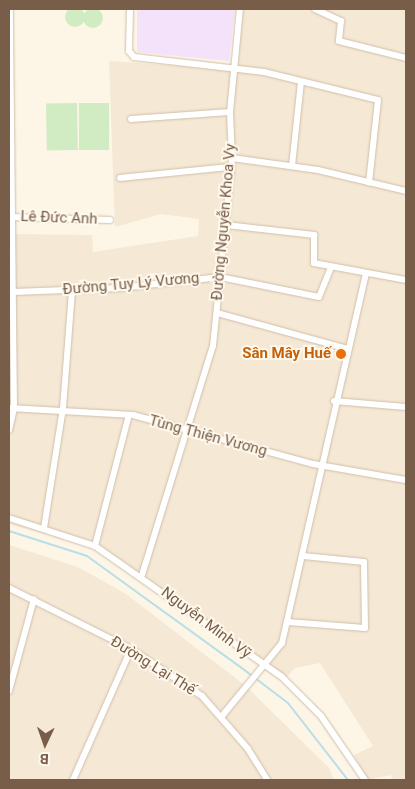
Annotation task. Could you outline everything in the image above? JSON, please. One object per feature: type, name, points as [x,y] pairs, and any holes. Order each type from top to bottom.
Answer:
[{"type":"street","points":[[9,430],[13,292],[10,9]]},
{"type":"street","points":[[130,9],[132,56],[233,67],[378,100],[369,184]]},
{"type":"street","name":"Đường Nguyễn Khoa Vy","points":[[142,575],[185,430],[213,346],[226,225],[228,167],[232,158],[230,112],[240,9]]},
{"type":"street","points":[[315,9],[341,21],[339,41],[406,58]]},
{"type":"street","points":[[292,166],[301,82]]},
{"type":"street","points":[[131,119],[230,112]]},
{"type":"street","points":[[232,158],[292,166],[369,184],[406,190]]},
{"type":"street","points":[[120,178],[228,167]]},
{"type":"street","name":"Lê Đức Anh","points":[[11,217],[110,220]]},
{"type":"street","points":[[226,225],[314,235],[314,263],[331,268],[406,280]]},
{"type":"street","name":"Đường Tuy Lý Vương","points":[[13,292],[72,290],[220,277],[320,297],[331,268]]},
{"type":"street","points":[[222,716],[261,673],[282,643],[322,466],[334,401],[366,273]]},
{"type":"street","points":[[44,528],[63,408],[72,290]]},
{"type":"street","points":[[217,313],[348,349]]},
{"type":"street","points":[[334,401],[406,407]]},
{"type":"street","name":"Tùng Thiện Vương","points":[[11,408],[63,408],[129,414],[322,466],[406,480]]},
{"type":"street","points":[[95,546],[129,414]]},
{"type":"street","name":"Nguyễn Minh Vỹ","points":[[9,518],[95,546],[142,575],[265,667],[321,716],[365,780]]},
{"type":"street","points":[[288,622],[364,628],[364,562],[302,556]]},
{"type":"street","name":"Đường Lại Thế","points":[[9,588],[131,649],[202,696],[222,716],[267,780]]},
{"type":"street","points":[[9,692],[34,599]]},
{"type":"street","points":[[73,780],[131,649]]},
{"type":"shaded area","points":[[137,9],[235,9],[229,61],[137,52]]},
{"type":"shaded area","points":[[243,9],[406,9],[406,780],[392,780],[391,775],[367,780],[354,755],[373,746],[320,663],[295,668],[282,682],[143,579],[94,548],[9,524],[9,234],[92,235],[93,252],[198,236],[199,219],[161,214],[115,227],[109,61],[234,70]]},
{"type":"shaded area","points":[[9,545],[78,567],[126,594],[247,687],[329,768],[334,780],[9,780]]},
{"type":"green space","points":[[75,7],[82,10],[85,17],[82,24],[75,27],[68,24],[65,17],[68,10]]},
{"type":"green space","points":[[93,8],[100,11],[103,18],[100,25],[93,28],[86,25],[83,18],[86,11]]},
{"type":"green space","points":[[77,103],[78,150],[47,151],[46,104]]},
{"type":"green space","points":[[79,103],[109,103],[109,150],[79,150]]},
{"type":"waterway","points":[[9,531],[87,556],[247,672],[288,703],[348,780]]},
{"type":"place","name":"Sân Mây Huế","points":[[341,354]]}]
